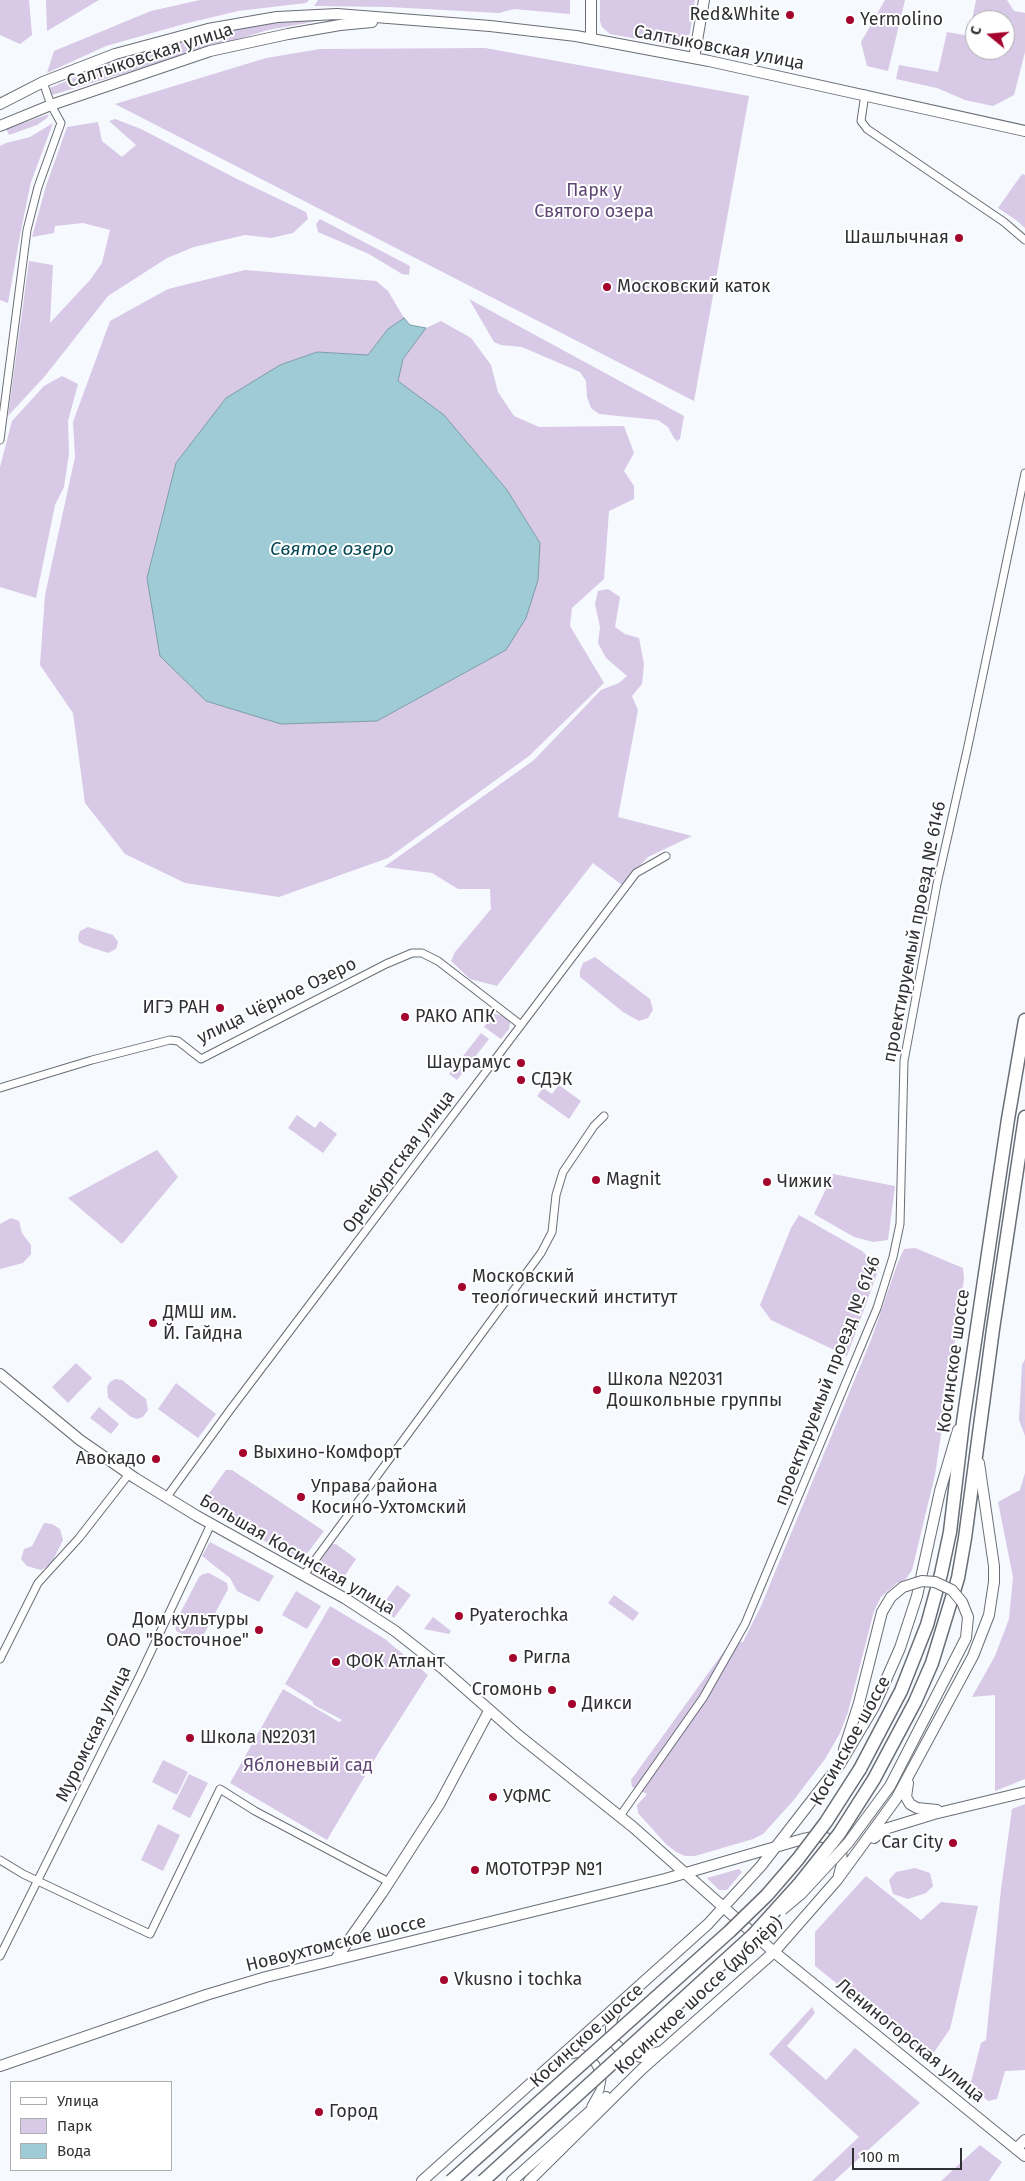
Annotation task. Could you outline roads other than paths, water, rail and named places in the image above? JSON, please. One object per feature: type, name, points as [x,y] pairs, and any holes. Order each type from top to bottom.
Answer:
[{"type":"highway","name":"Косинское шоссе","points":[[452,2181],[730,1931],[767,1895],[826,1822],[860,1769],[901,1691],[915,1658],[936,1596],[950,1532],[968,1388],[1008,1119],[1025,1020]]},
{"type":"highway","name":"Косинское шоссе","points":[[483,2181],[753,1935],[800,1883],[839,1834],[874,1779],[915,1702],[932,1663],[958,1578],[1025,1117]]},
{"type":"main road","points":[[591,0],[591,39]]},
{"type":"main road","points":[[694,58],[704,0]]},
{"type":"main road","name":"Салтыковская улица","points":[[0,104],[43,82],[115,54],[208,29],[277,17],[337,14],[490,26],[591,39],[694,58],[865,94],[1025,131]]},
{"type":"main road","name":"Салтыковская улица","points":[[0,126],[51,105],[210,50],[340,25],[403,19]]},
{"type":"main road","name":"Большая Косинская улица","points":[[0,1374],[80,1440],[166,1498],[380,1619],[442,1668],[489,1711],[620,1816],[725,1907]]},
{"type":"main road","points":[[422,2181],[725,1907],[777,1846],[839,1765],[874,1707],[888,1677],[909,1621],[922,1573],[940,1491],[968,1388]]},
{"type":"main road","name":"Косинское шоссе (дублёр)","points":[[529,2181],[642,2069],[774,1952],[863,1848],[913,1771],[978,1645],[989,1615],[994,1566],[981,1489],[978,1434]]},
{"type":"main road","points":[[753,1935],[801,1894],[848,1843],[890,1786],[966,1638],[968,1617],[962,1602],[952,1590],[936,1582],[922,1581],[903,1587],[891,1597],[882,1612],[860,1703],[839,1765]]},
{"type":"main road","points":[[335,1960],[389,1882],[444,1795],[489,1711]]},
{"type":"main road","points":[[913,1771],[906,1791],[910,1804],[923,1809],[946,1810]]},
{"type":"main road","points":[[863,1848],[885,1829],[946,1810],[1025,1792]]},
{"type":"main road","name":"Новоухтомское шоссе","points":[[0,2066],[206,1995],[335,1960],[665,1879],[777,1846],[820,1836],[834,1841],[841,1850],[842,1864],[837,1880]]},
{"type":"main road","name":"Лениногорская улица","points":[[725,1907],[774,1952],[1025,2156]]},
{"type":"main road","points":[[622,2002],[612,2018],[611,2028],[611,2037],[618,2046],[629,2054],[641,2057],[663,2050]]},
{"type":"main road","points":[[512,2181],[586,2113],[642,2069]]},
{"type":"main road","points":[[1016,2149],[1025,2140]]},
{"type":"street","points":[[0,440],[27,230],[38,187],[61,123],[51,105],[43,82]]},
{"type":"street","points":[[865,94],[861,121],[867,129],[1004,222],[1025,240]]},
{"type":"street","name":"проектируемый проезд № 6146","points":[[620,1816],[703,1698],[745,1624],[876,1308],[893,1257],[900,1224],[904,1060],[937,884],[1025,473]]},
{"type":"street","name":"Оренбургская улица","points":[[166,1498],[233,1406],[638,870],[666,856]]},
{"type":"street","name":"улица Чёрное Озеро","points":[[0,1088],[89,1061],[170,1040],[178,1041],[201,1059],[386,964],[412,953],[422,953],[438,961],[521,1025]]},
{"type":"street","points":[[304,1575],[541,1253],[552,1232],[556,1195],[563,1172],[594,1126],[604,1116]]},
{"type":"street","points":[[0,1659],[38,1584],[79,1538],[129,1474]]},
{"type":"street","name":"Муромская улица","points":[[0,1956],[140,1675],[211,1524]]},
{"type":"street","points":[[0,1860],[23,1874],[38,1879],[150,1934],[220,1789],[255,1811],[389,1882]]},
{"type":"street","points":[[558,2058],[580,2053],[590,2058],[596,2065],[602,2078],[600,2090],[586,2113]]},
{"type":"water","name":"Святое озеро","points":[[404,318],[410,325],[426,328],[403,359],[398,381],[444,415],[507,490],[540,543],[538,580],[526,618],[506,650],[377,721],[281,724],[206,701],[160,656],[147,578],[176,463],[226,398],[280,365],[317,352],[368,355],[388,329]]},
{"type":"place","name":"Red&White","points":[[790,15]]},
{"type":"place","name":"Yermolino","points":[[850,20]]},
{"type":"place","name":"Шашлычная","points":[[959,238]]},
{"type":"place","name":"Московский каток","points":[[607,287]]},
{"type":"place","name":"ИГЭ РАН","points":[[220,1008]]},
{"type":"place","name":"РАКО АПК","points":[[405,1017]]},
{"type":"place","name":"Шаурамус","points":[[521,1063]]},
{"type":"place","name":"СДЭК","points":[[521,1080]]},
{"type":"place","name":"Magnit","points":[[596,1180]]},
{"type":"place","name":"Чижик","points":[[767,1182]]},
{"type":"place","name":"Московский теологический институт","points":[[462,1287]]},
{"type":"place","name":"ДМШ им. Й. Гайдна","points":[[153,1323]]},
{"type":"place","name":"Школа №2031 Дошкольные группы","points":[[597,1390]]},
{"type":"place","name":"Выхино-Комфорт","points":[[243,1453]]},
{"type":"place","name":"Авокадо","points":[[156,1459]]},
{"type":"place","name":"Управа района Косино-Ухтомский","points":[[301,1497]]},
{"type":"place","name":"Pyaterochka","points":[[459,1616]]},
{"type":"place","name":"Дом культуры ОАО \"Восточное\"","points":[[259,1630]]},
{"type":"place","name":"Ригла","points":[[513,1658]]},
{"type":"place","name":"ФОК Атлант","points":[[336,1662]]},
{"type":"place","name":"Сгомонь","points":[[552,1690]]},
{"type":"place","name":"Дикси","points":[[572,1704]]},
{"type":"place","name":"Школа №2031","points":[[190,1738]]},
{"type":"place","name":"УФМС","points":[[493,1797]]},
{"type":"place","name":"Car City","points":[[953,1843]]},
{"type":"place","name":"МОТОТРЭР №1","points":[[475,1870]]},
{"type":"place","name":"Vkusno i tochka","points":[[444,1980]]},
{"type":"place","name":"Город","points":[[319,2112]]},
{"type":"park label","name":"Парк у Святого озера","points":[[594,201]]},
{"type":"park label","name":"Яблоневый сад","points":[[308,1766]]}]
